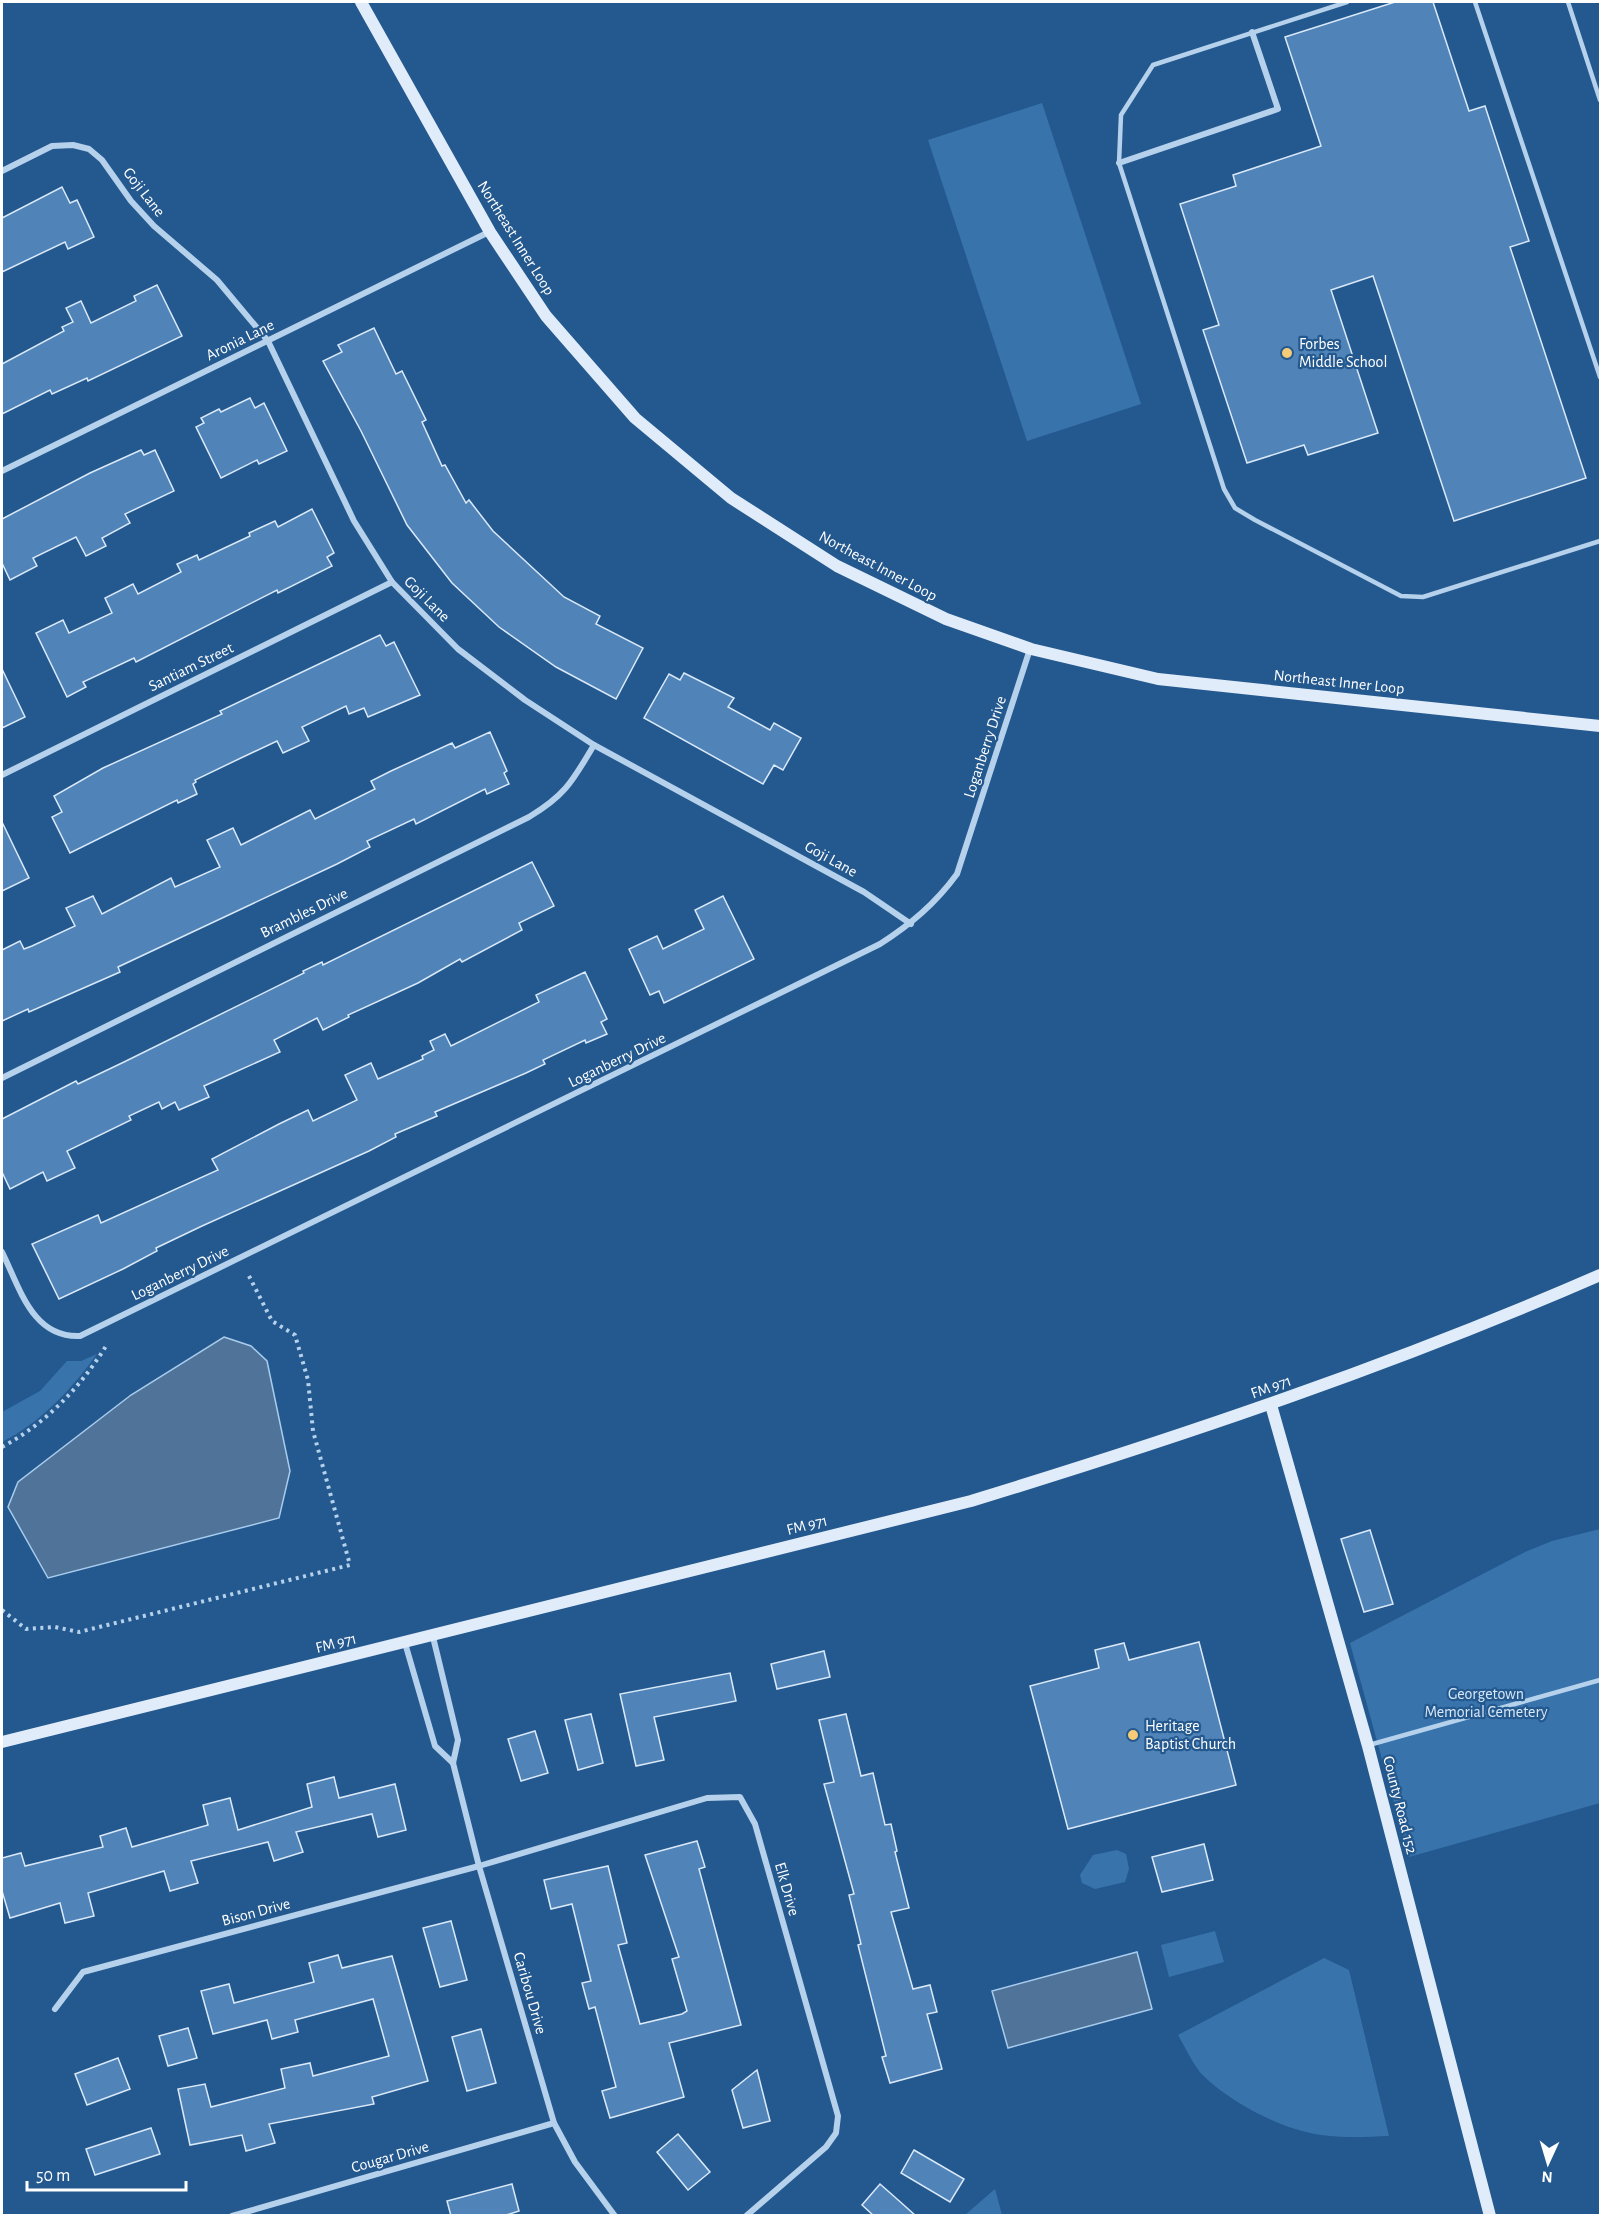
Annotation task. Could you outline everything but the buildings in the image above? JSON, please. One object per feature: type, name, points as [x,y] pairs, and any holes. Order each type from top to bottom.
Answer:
[{"type":"main road","name":"Northeast Inner Loop","points":[[361,2],[490,232],[546,316],[635,418],[731,498],[837,566],[946,619],[1030,649],[1158,679],[1600,726]]},
{"type":"main road","name":"FM 971","points":[[2,1742],[433,1637],[971,1501],[1122,1455],[1271,1405],[1600,1275]]},
{"type":"main road","name":"County Road 152","points":[[1271,1405],[1368,1746],[1490,2216]]},
{"type":"street","points":[[1119,163],[1278,109],[1252,32]]},
{"type":"street","name":"Goji Lane","points":[[2,171],[52,147],[73,145],[89,149],[102,160],[131,201],[154,226],[217,280],[268,341],[354,521],[392,582],[458,649],[525,700],[594,745],[864,892],[911,924]]},
{"type":"street","name":"Aronia Lane","points":[[2,471],[490,232]]},
{"type":"street","name":"Santiam Street","points":[[2,775],[392,582]]},
{"type":"street","name":"Loganberry Drive","points":[[2,1252],[39,1322],[54,1333],[80,1336],[817,977],[880,944],[911,924],[939,899],[957,874],[1030,649]]},
{"type":"street","name":"Brambles Drive","points":[[2,1078],[529,817],[553,803],[568,789],[594,745]]},
{"type":"street","name":"Caribou Drive","points":[[433,1637],[458,1740],[453,1763],[480,1866],[554,2123],[574,2162],[615,2216]]},
{"type":"street","name":"Caribou Drive","points":[[405,1643],[435,1746],[453,1763]]},
{"type":"street","name":"Elk Drive","points":[[480,1866],[707,1797],[740,1797],[755,1824],[838,2116],[837,2133],[826,2147],[746,2216]]},
{"type":"street","name":"Bison Drive","points":[[55,2009],[83,1972],[480,1866]]},
{"type":"street","name":"Cougar Drive","points":[[232,2216],[554,2123]]},
{"type":"lane","points":[[1347,2],[1153,65],[1122,115],[1119,163],[1224,489],[1235,507],[1401,596],[1423,597],[1600,542]]},
{"type":"lane","points":[[1475,2],[1600,377]]},
{"type":"lane","points":[[1568,2],[1600,99]]},
{"type":"lane","points":[[1368,1746],[1600,1680]]},
{"type":"path","points":[[2,1610],[26,1629],[55,1627],[79,1632],[350,1565],[313,1431],[308,1380],[295,1335],[272,1321],[249,1276]]},
{"type":"path","points":[[2,1447],[28,1433],[50,1414],[91,1370],[106,1346]]},
{"type":"green space","points":[[1042,103],[1141,404],[1027,441],[928,140]]},
{"type":"green space","points":[[97,1354],[54,1404],[29,1425],[2,1442],[2,1412],[40,1391],[67,1361],[81,1361]]},
{"type":"green space","name":"Georgetown Memorial Cemetery","points":[[1600,1529],[1600,1803],[1409,1857],[1350,1643],[1525,1552],[1552,1541]]},
{"type":"green space","points":[[1117,1850],[1126,1854],[1129,1869],[1125,1882],[1095,1889],[1082,1883],[1080,1875],[1093,1855]]},
{"type":"green space","points":[[1215,1931],[1224,1962],[1169,1977],[1161,1945]]},
{"type":"green space","points":[[1324,1958],[1349,1970],[1389,2136],[1346,2137],[1313,2134],[1261,2115],[1233,2099],[1208,2080],[1196,2067],[1178,2035]]},
{"type":"green space","points":[[995,2189],[1002,2215],[965,2215]]},
{"type":"shaded area","points":[[224,1337],[251,1346],[267,1361],[290,1471],[279,1518],[48,1578],[8,1507],[18,1482],[131,1395]]},
{"type":"shaded area","points":[[1137,1952],[1152,2009],[1008,2048],[992,1991]]},
{"type":"place","name":"Forbes Middle School","points":[[1287,353]]},
{"type":"place","name":"Heritage Baptist Church","points":[[1133,1735]]}]
